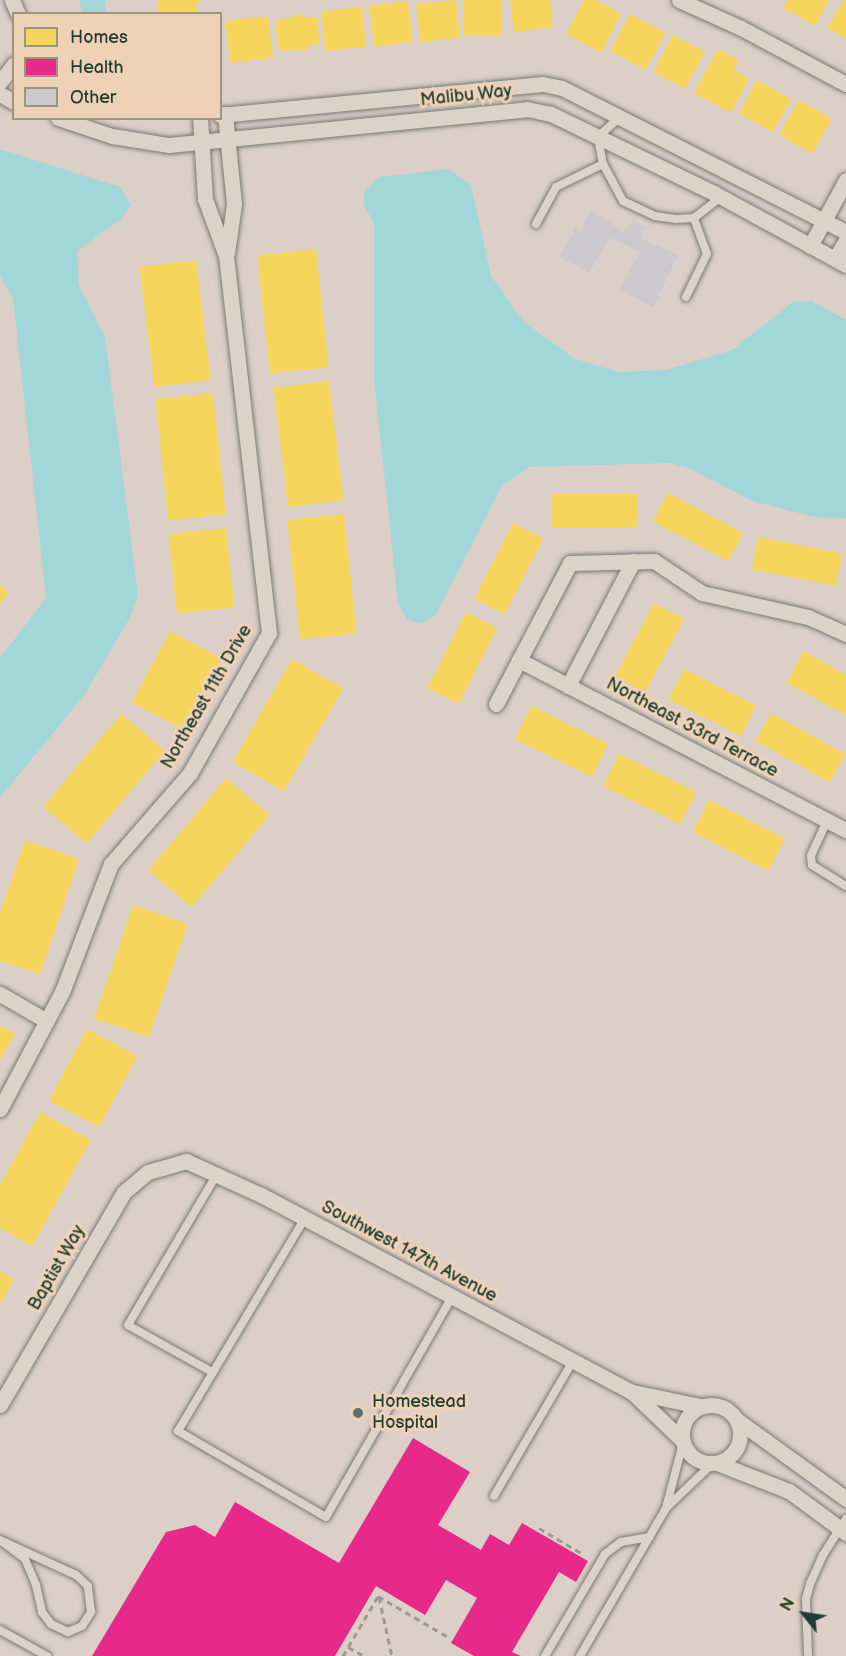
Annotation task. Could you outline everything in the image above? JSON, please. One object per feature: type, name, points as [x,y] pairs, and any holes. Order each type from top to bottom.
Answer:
[{"type":"street","points":[[679,0],[741,28],[846,84]]},
{"type":"street","points":[[0,82],[12,67]]},
{"type":"street","name":"Malibu Way","points":[[223,114],[518,83],[562,88],[846,232]]},
{"type":"street","name":"Malibu Way","points":[[64,120],[112,136],[169,145],[200,144],[527,109],[550,114],[598,137],[721,197],[841,262]]},
{"type":"street","name":"Northeast 11th Drive","points":[[223,114],[234,204],[226,256]]},
{"type":"street","name":"Northeast 11th Drive","points":[[0,1109],[62,992],[111,864],[190,773],[269,633],[226,256],[205,198],[200,120]]},
{"type":"street","points":[[810,246],[846,180]]},
{"type":"street","points":[[841,262],[846,240]]},
{"type":"street","points":[[568,686],[633,561]]},
{"type":"street","points":[[496,704],[570,562],[654,561],[702,592],[808,617],[846,634]]},
{"type":"street","name":"Northeast 33rd Terrace","points":[[519,660],[846,830]]},
{"type":"street","points":[[0,994],[47,1021]]},
{"type":"street","name":"Southwest 147th Avenue","points":[[163,1165],[186,1161],[218,1173],[573,1360],[632,1392],[682,1442]]},
{"type":"street","name":"Baptist Way","points":[[0,1405],[124,1192],[163,1165]]},
{"type":"street","name":"Southwest 147th Avenue","points":[[632,1392],[699,1406]]},
{"type":"street","points":[[844,1527],[772,1482],[691,1456],[682,1442],[686,1418],[699,1406],[720,1405],[737,1420],[846,1499]]},
{"type":"street","points":[[715,1463],[731,1455],[739,1442],[737,1420]]},
{"type":"lane","points":[[620,117],[598,137],[603,164],[622,201],[655,216],[693,218],[721,197]]},
{"type":"lane","points":[[536,224],[556,187],[603,164]]},
{"type":"lane","points":[[686,297],[707,254],[693,218]]},
{"type":"lane","points":[[827,821],[811,856],[812,865],[846,886]]},
{"type":"lane","points":[[212,1372],[128,1325],[218,1173]]},
{"type":"lane","points":[[305,1218],[178,1431],[326,1517],[452,1297]]},
{"type":"lane","points":[[494,1496],[573,1360]]},
{"type":"lane","points":[[580,1656],[666,1508],[682,1442]]},
{"type":"lane","points":[[666,1508],[715,1463]]},
{"type":"lane","points":[[807,1656],[806,1599],[815,1570],[844,1527]]},
{"type":"lane","points":[[546,1656],[605,1554],[621,1542],[650,1536]]},
{"type":"lane","points":[[1,1540],[76,1575],[88,1586],[92,1612],[82,1626],[68,1632],[51,1624],[42,1612],[36,1585],[25,1559],[1,1540]]},
{"type":"lane","points":[[0,1630],[47,1656]]},
{"type":"path","points":[[539,1528],[583,1554]]},
{"type":"path","points":[[378,1596],[450,1638]]},
{"type":"path","points":[[343,1656],[378,1596]]},
{"type":"path","points":[[378,1596],[392,1656]]},
{"type":"path","points":[[348,1647],[364,1656]]},
{"type":"water","points":[[79,0],[105,0],[106,12],[82,12]]},
{"type":"water","points":[[0,149],[120,187],[131,205],[120,220],[77,251],[79,285],[105,337],[138,595],[131,616],[85,694],[0,798],[0,658],[46,598],[13,298],[0,276]]},
{"type":"water","points":[[449,169],[471,185],[491,276],[524,322],[575,359],[619,372],[667,370],[732,350],[793,302],[811,301],[846,320],[846,518],[814,517],[752,501],[691,469],[670,463],[529,467],[502,486],[435,616],[420,624],[407,619],[398,603],[374,379],[374,223],[363,204],[365,190],[380,177]]},
{"type":"building: Homes","points":[[157,0],[200,0],[196,3],[197,12],[158,12]]},
{"type":"building: Homes","points":[[456,0],[460,38],[420,42],[416,4]]},
{"type":"building: Homes","points":[[464,0],[502,0],[502,36],[464,36]]},
{"type":"building: Homes","points":[[510,0],[550,0],[553,27],[514,32]]},
{"type":"building: Homes","points":[[584,0],[595,0],[621,14],[601,53],[566,34]]},
{"type":"building: Homes","points":[[788,0],[829,0],[815,26],[783,8]]},
{"type":"building: Homes","points":[[846,0],[846,39],[827,28]]},
{"type":"building: Homes","points":[[408,1],[413,42],[374,46],[369,6]]},
{"type":"building: Homes","points":[[362,7],[366,47],[325,51],[321,11]]},
{"type":"building: Homes","points":[[304,14],[304,18],[317,17],[320,44],[306,46],[307,50],[279,51],[275,21]]},
{"type":"building: Homes","points":[[630,14],[665,33],[646,70],[610,51]]},
{"type":"building: Homes","points":[[268,16],[273,58],[230,63],[225,21]]},
{"type":"building: Homes","points":[[673,35],[705,52],[685,89],[653,72]]},
{"type":"building: Homes","points":[[718,49],[739,60],[733,70],[749,78],[731,113],[694,93]]},
{"type":"building: Homes","points":[[757,80],[791,99],[773,132],[739,113]]},
{"type":"building: Homes","points":[[799,100],[832,119],[812,154],[779,135]]},
{"type":"building: Homes","points":[[316,249],[328,367],[270,374],[257,255]]},
{"type":"building: Homes","points":[[196,260],[211,380],[154,387],[139,267]]},
{"type":"building: Homes","points":[[329,381],[344,500],[288,507],[273,388]]},
{"type":"building: Homes","points":[[213,393],[226,514],[168,520],[155,399]]},
{"type":"building: Homes","points":[[552,493],[638,493],[638,527],[552,527]]},
{"type":"building: Homes","points":[[668,493],[743,533],[728,561],[653,521]]},
{"type":"building: Homes","points":[[344,514],[357,633],[300,639],[287,520]]},
{"type":"building: Homes","points":[[513,523],[543,538],[505,614],[474,599]]},
{"type":"building: Homes","points":[[226,528],[234,608],[177,614],[168,534]]},
{"type":"building: Homes","points":[[758,537],[842,553],[836,586],[752,569]]},
{"type":"building: Homes","points":[[0,585],[9,592],[0,604]]},
{"type":"building: Homes","points":[[654,603],[684,619],[645,692],[615,676]]},
{"type":"building: Homes","points":[[466,612],[497,628],[459,704],[427,688]]},
{"type":"building: Homes","points":[[170,631],[221,658],[183,730],[132,703]]},
{"type":"building: Homes","points":[[803,651],[846,675],[846,715],[787,683]]},
{"type":"building: Homes","points":[[292,659],[343,688],[284,792],[233,762]]},
{"type":"building: Homes","points":[[684,669],[756,706],[741,736],[669,699]]},
{"type":"building: Homes","points":[[531,706],[608,744],[592,777],[515,739]]},
{"type":"building: Homes","points":[[771,713],[845,754],[830,782],[755,741]]},
{"type":"building: Homes","points":[[121,714],[165,751],[87,843],[43,807]]},
{"type":"building: Homes","points":[[619,754],[696,792],[681,824],[603,786]]},
{"type":"building: Homes","points":[[226,778],[270,815],[192,907],[148,871]]},
{"type":"building: Homes","points":[[709,800],[785,839],[768,871],[693,832]]},
{"type":"building: Homes","points":[[25,840],[79,859],[40,974],[0,961],[0,913]]},
{"type":"building: Homes","points":[[133,905],[188,924],[149,1037],[94,1018]]},
{"type":"building: Homes","points":[[0,1026],[15,1034],[0,1060]]},
{"type":"building: Homes","points":[[87,1029],[137,1056],[99,1127],[49,1101]]},
{"type":"building: Homes","points":[[40,1112],[91,1140],[32,1246],[0,1228],[0,1185]]},
{"type":"building: Homes","points":[[0,1271],[14,1279],[0,1304]]},
{"type":"building: Health","name":"Homestead Hospital","points":[[413,1438],[470,1472],[438,1525],[481,1550],[490,1534],[509,1545],[522,1523],[588,1561],[576,1582],[559,1572],[512,1652],[521,1656],[474,1656],[451,1643],[477,1598],[446,1580],[425,1615],[376,1586],[335,1656],[92,1656],[166,1532],[195,1525],[215,1537],[235,1502],[339,1563]]},
{"type":"building: Other","points":[[591,210],[624,232],[633,220],[645,227],[639,238],[678,255],[653,307],[620,289],[640,252],[633,248],[609,238],[589,273],[560,257],[576,227],[581,230]]},
{"type":"place","name":"Homestead Hospital","points":[[358,1413]]}]
